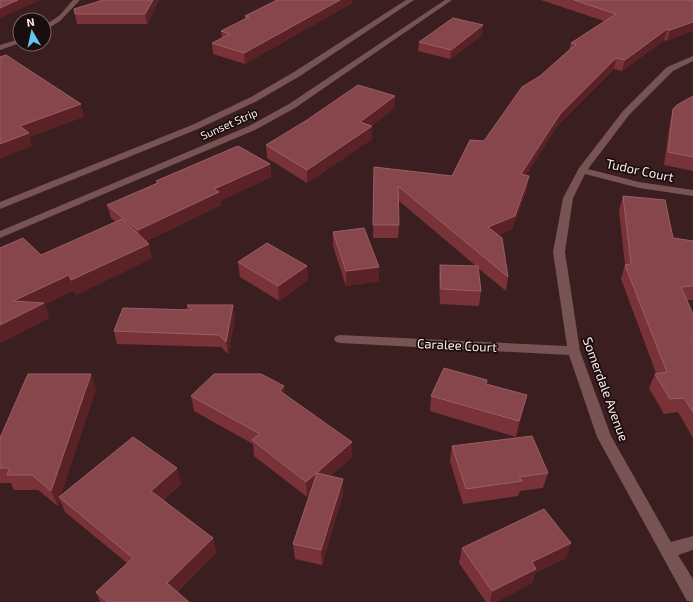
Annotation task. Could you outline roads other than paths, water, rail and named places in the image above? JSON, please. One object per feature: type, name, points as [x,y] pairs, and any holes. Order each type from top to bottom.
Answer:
[{"type":"street","points":[[52,25],[67,12],[77,0]]},
{"type":"street","name":"Sunset Strip","points":[[0,206],[195,127],[254,99],[297,74],[411,0]]},
{"type":"street","name":"Sunset Strip","points":[[0,235],[252,128],[292,106],[449,0]]},
{"type":"street","points":[[0,48],[12,44]]},
{"type":"street","name":"Somerdale Avenue","points":[[693,58],[670,69],[626,113],[582,170],[568,198],[559,252],[574,351],[604,437],[693,595]]},
{"type":"street","name":"Tudor Court","points":[[582,170],[639,185],[693,193]]},
{"type":"street","name":"Caralee Court","points":[[340,339],[574,351]]},
{"type":"street","points":[[667,551],[693,543]]}]
